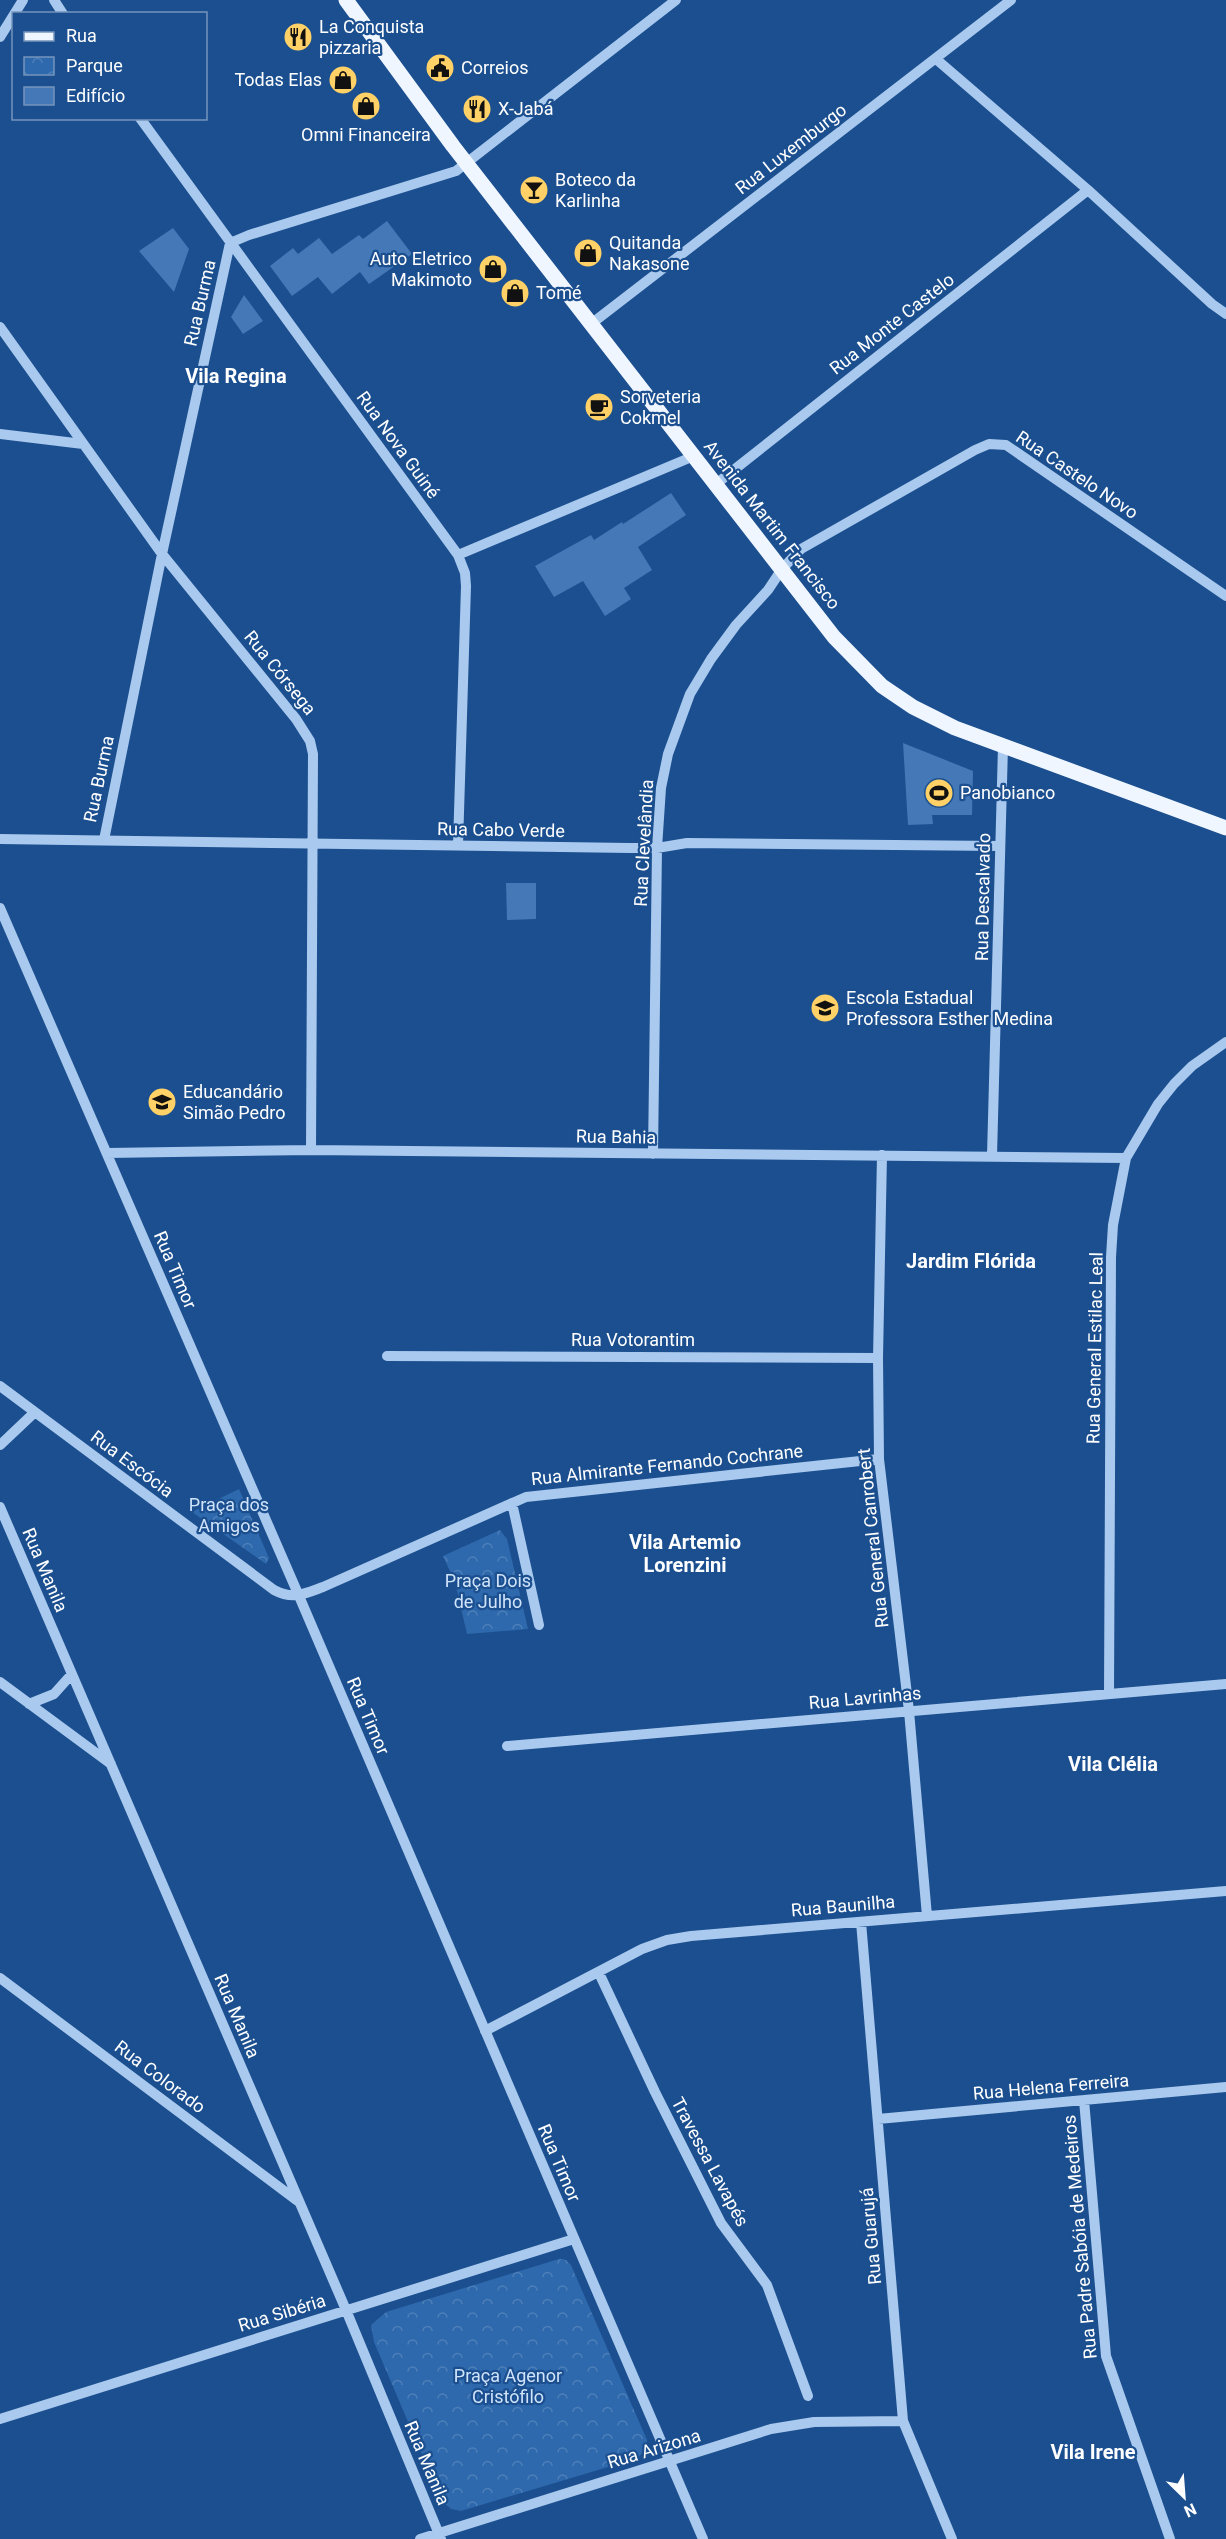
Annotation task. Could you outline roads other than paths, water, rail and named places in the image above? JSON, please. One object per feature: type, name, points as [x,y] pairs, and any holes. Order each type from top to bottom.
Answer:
[{"type":"main road","name":"Avenida Martim Francisco","points":[[347,1],[466,163],[834,637],[882,686],[913,707],[944,723],[1226,828]]},
{"type":"street","name":"Rua Burma","points":[[104,840],[162,554],[230,243],[249,235],[448,175],[676,0]]},
{"type":"street","name":"Rua Luxemburgo","points":[[591,324],[1011,0]]},
{"type":"street","points":[[0,37],[12,18]]},
{"type":"street","points":[[936,59],[1088,190],[1212,304],[1226,314]]},
{"type":"street","name":"Rua Nova Guiné","points":[[141,120],[458,555],[465,573],[466,586],[458,845]]},
{"type":"street","name":"Rua Monte Castelo","points":[[716,484],[1088,190]]},
{"type":"street","name":"Rua Córsega","points":[[0,327],[162,554],[304,730],[314,754],[311,1150]]},
{"type":"street","points":[[0,434],[83,444]]},
{"type":"street","name":"Rua Castelo Novo","points":[[782,569],[801,549],[989,444],[1006,445],[1226,596]]},
{"type":"street","points":[[458,555],[694,456]]},
{"type":"street","name":"Rua Clevelândia","points":[[653,1154],[657,848],[661,788],[678,723],[690,694],[711,659],[736,625],[768,590],[782,569]]},
{"type":"street","name":"Rua Descalvado","points":[[992,1156],[1003,746]]},
{"type":"street","name":"Rua Cabo Verde","points":[[0,838],[657,848],[687,843],[1000,846]]},
{"type":"street","name":"Rua Timor","points":[[0,908],[299,1596],[703,2539]]},
{"type":"street","name":"Rua General Estilac Leal","points":[[1109,1694],[1111,1257],[1115,1214],[1126,1158],[1158,1104],[1192,1066],[1226,1042]]},
{"type":"street","name":"Rua Bahia","points":[[106,1153],[311,1150],[1126,1158]]},
{"type":"street","name":"Rua General Canrobert","points":[[882,1155],[878,1358],[879,1459],[909,1711],[927,1916]]},
{"type":"street","name":"Rua Votorantim","points":[[387,1356],[878,1358]]},
{"type":"street","name":"Rua Escócia","points":[[0,1386],[274,1590],[286,1596],[299,1596]]},
{"type":"street","points":[[0,1445],[35,1412]]},
{"type":"street","name":"Rua Almirante Fernando Cochrane","points":[[299,1596],[512,1503],[537,1495],[879,1459]]},
{"type":"street","points":[[512,1503],[539,1625]]},
{"type":"street","name":"Rua Manila","points":[[0,1507],[346,2310],[440,2536]]},
{"type":"street","points":[[29,1704],[54,1694],[71,1675]]},
{"type":"street","points":[[0,1682],[111,1764]]},
{"type":"street","name":"Rua Lavrinhas","points":[[507,1746],[1226,1684]]},
{"type":"street","name":"Rua Baunilha","points":[[485,2031],[642,1949],[667,1940],[691,1936],[1226,1891]]},
{"type":"street","name":"Rua Guarujá","points":[[861,1922],[903,2421],[952,2539]]},
{"type":"street","name":"Travessa Lavapés","points":[[599,1973],[655,2092],[721,2223],[766,2285],[808,2396]]},
{"type":"street","name":"Rua Colorado","points":[[0,1978],[299,2202]]},
{"type":"street","name":"Rua Helena Ferreira","points":[[878,2120],[1226,2086]]},
{"type":"street","name":"Rua Padre Sabóia de Medeiros","points":[[1084,2100],[1106,2356],[1170,2539]]},
{"type":"street","name":"Rua Sibéria","points":[[0,2419],[574,2239]]},
{"type":"street","name":"Rua Arizona","points":[[420,2539],[440,2536],[771,2430],[814,2422],[903,2421]]},
{"type":"place","name":"La Conquista pizzaria","points":[[298,37]]},
{"type":"place","name":"Correios","points":[[440,68]]},
{"type":"place","name":"Todas Elas","points":[[343,80]]},
{"type":"place","name":"Omni Financeira","points":[[366,106]]},
{"type":"place","name":"X-Jabá","points":[[477,109]]},
{"type":"place","name":"Boteco da Karlinha","points":[[534,190]]},
{"type":"place","name":"Quitanda Nakasone","points":[[588,253]]},
{"type":"place","name":"Auto Eletrico Makimoto","points":[[493,269]]},
{"type":"place","name":"Tomé","points":[[515,293]]},
{"type":"place","name":"Sorveteria Cokmel","points":[[599,407]]},
{"type":"place","name":"Panobianco","points":[[939,793]]},
{"type":"place","name":"Escola Estadual Professora Esther Medina","points":[[825,1008]]},
{"type":"place","name":"Educandário Simão Pedro","points":[[162,1102]]},
{"type":"district","name":"Vila Regina","points":[[236,376]]},
{"type":"district","name":"Jardim Flórida","points":[[971,1261]]},
{"type":"district","name":"Vila Artemio Lorenzini","points":[[685,1554]]},
{"type":"district","name":"Vila Clélia","points":[[1113,1764]]},
{"type":"district","name":"Vila Irene","points":[[1093,2452]]},
{"type":"park label","name":"Praça dos Amigos","points":[[229,1516]]},
{"type":"park label","name":"Praça Dois de Julho","points":[[488,1591]]},
{"type":"park label","name":"Praça Agenor Cristófilo","points":[[508,2386]]}]
